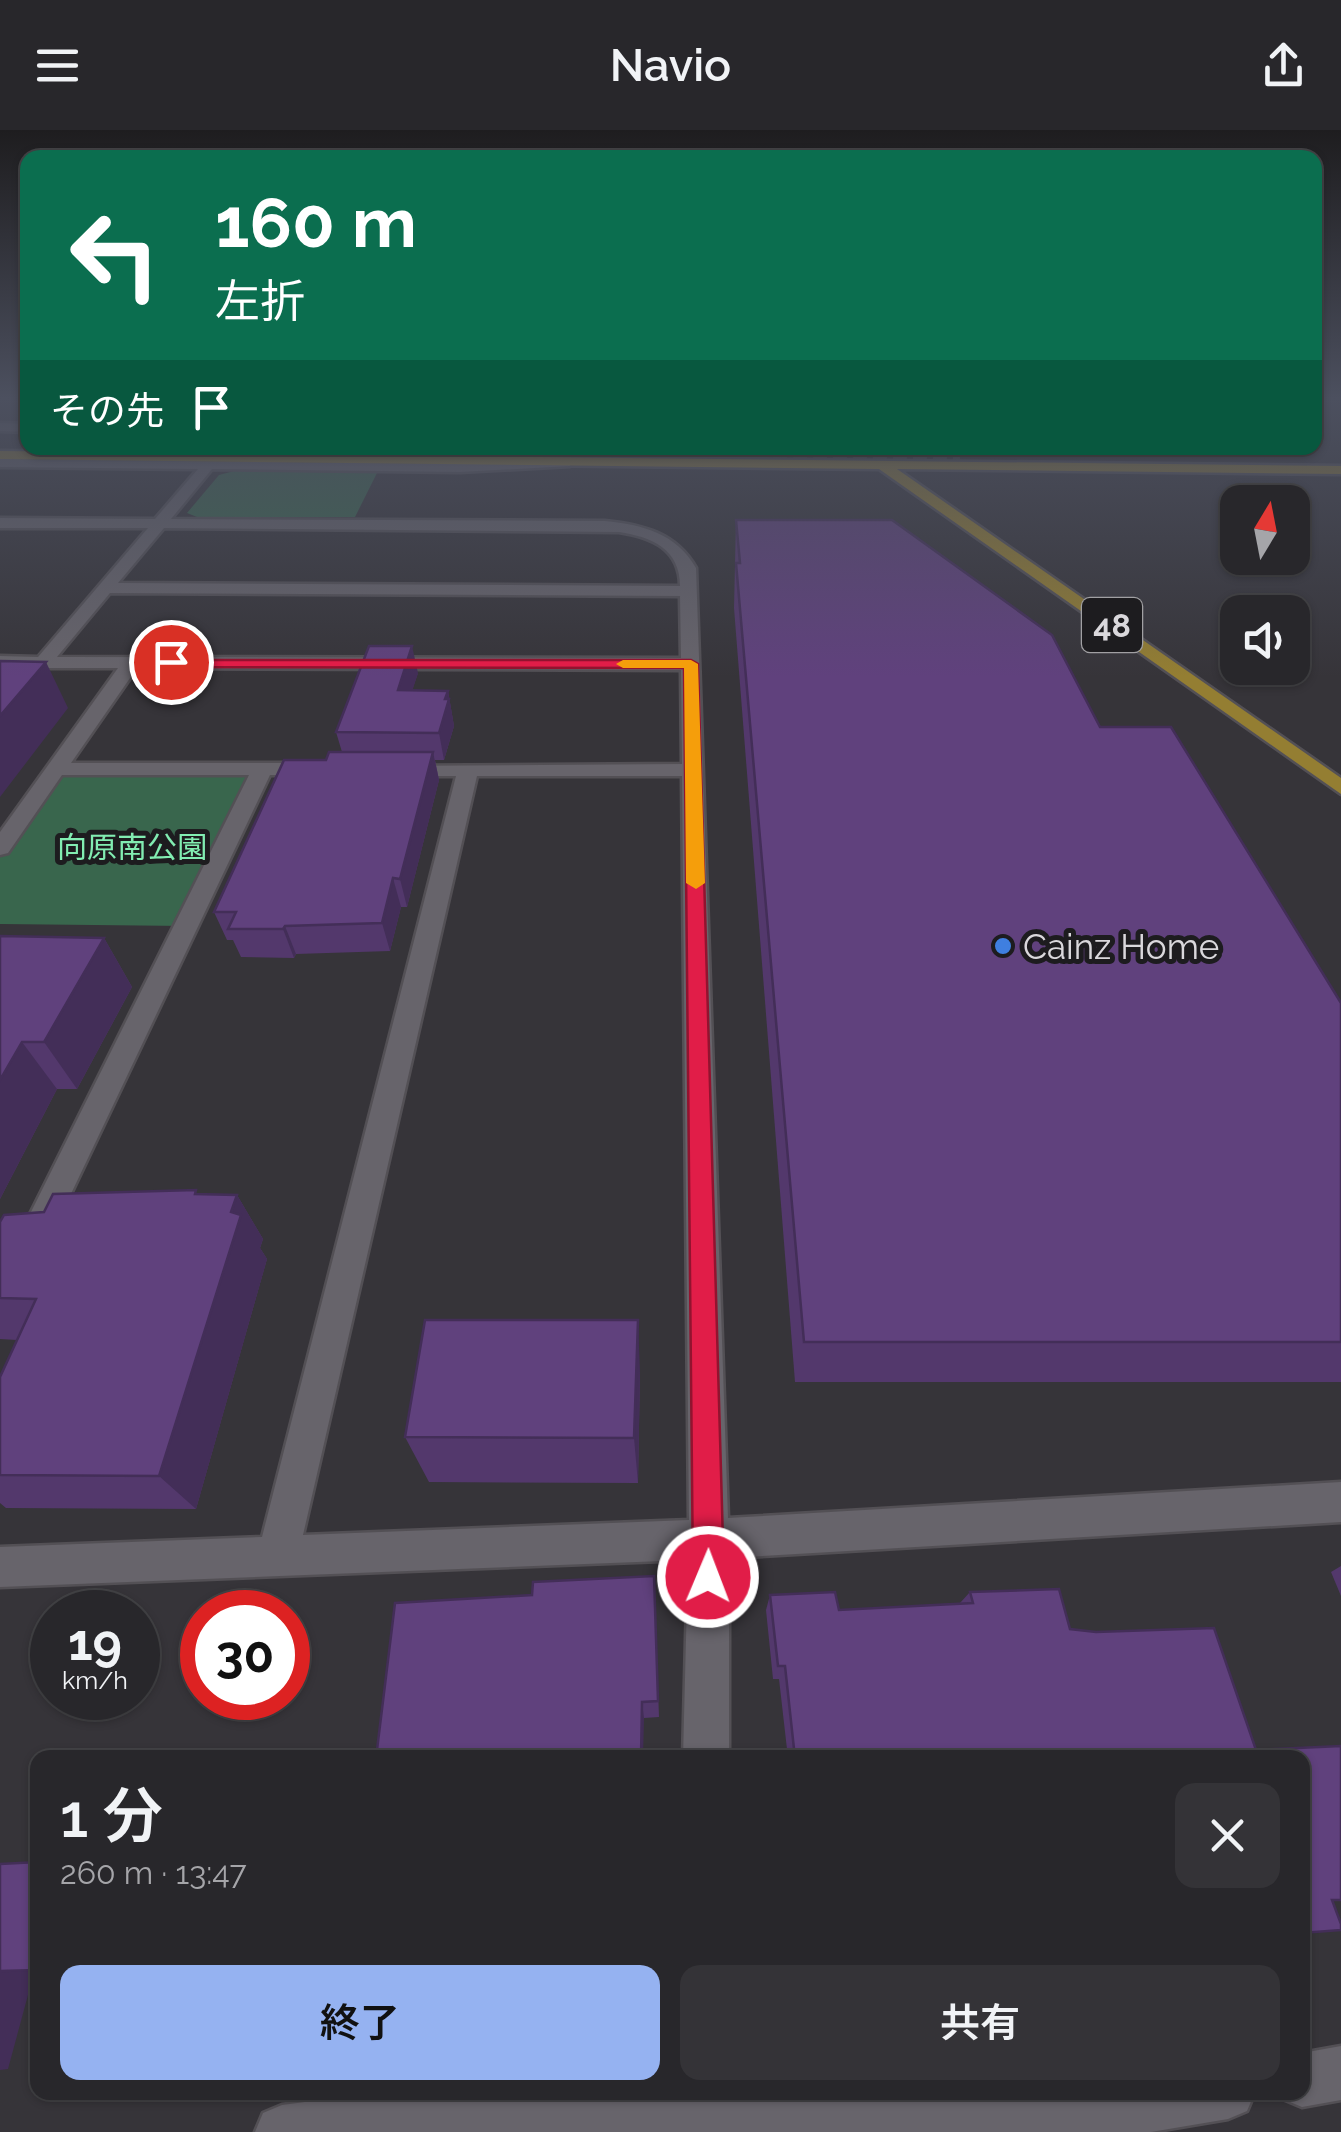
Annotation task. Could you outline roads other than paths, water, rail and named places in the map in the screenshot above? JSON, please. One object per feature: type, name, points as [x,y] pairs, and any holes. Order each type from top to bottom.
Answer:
[{"type":"main road","name":"48","points":[[917,489],[1341,788]]},
{"type":"street","points":[[43,662],[189,489]]},
{"type":"street","points":[[0,524],[608,526],[648,534],[682,553],[688,568],[695,770],[691,1540],[705,1750]]},
{"type":"street","points":[[108,588],[688,591]]},
{"type":"street","points":[[0,662],[691,664]]},
{"type":"street","points":[[0,848],[132,662]]},
{"type":"street","points":[[24,1258],[263,768]]},
{"type":"street","points":[[56,769],[335,769]]},
{"type":"street","points":[[278,1554],[468,769]]},
{"type":"street","points":[[370,770],[695,770]]},
{"type":"street","points":[[0,1567],[691,1540],[1341,1502]]},
{"type":"street","points":[[1310,2079],[1341,2073]]},
{"type":"street","points":[[282,2132],[514,2103],[711,2101],[1028,2126],[1181,2100]]},
{"type":"place","name":"Cainz Home","points":[[1003,946]]},
{"type":"park label","name":"向原南公園","points":[[132,847]]}]
